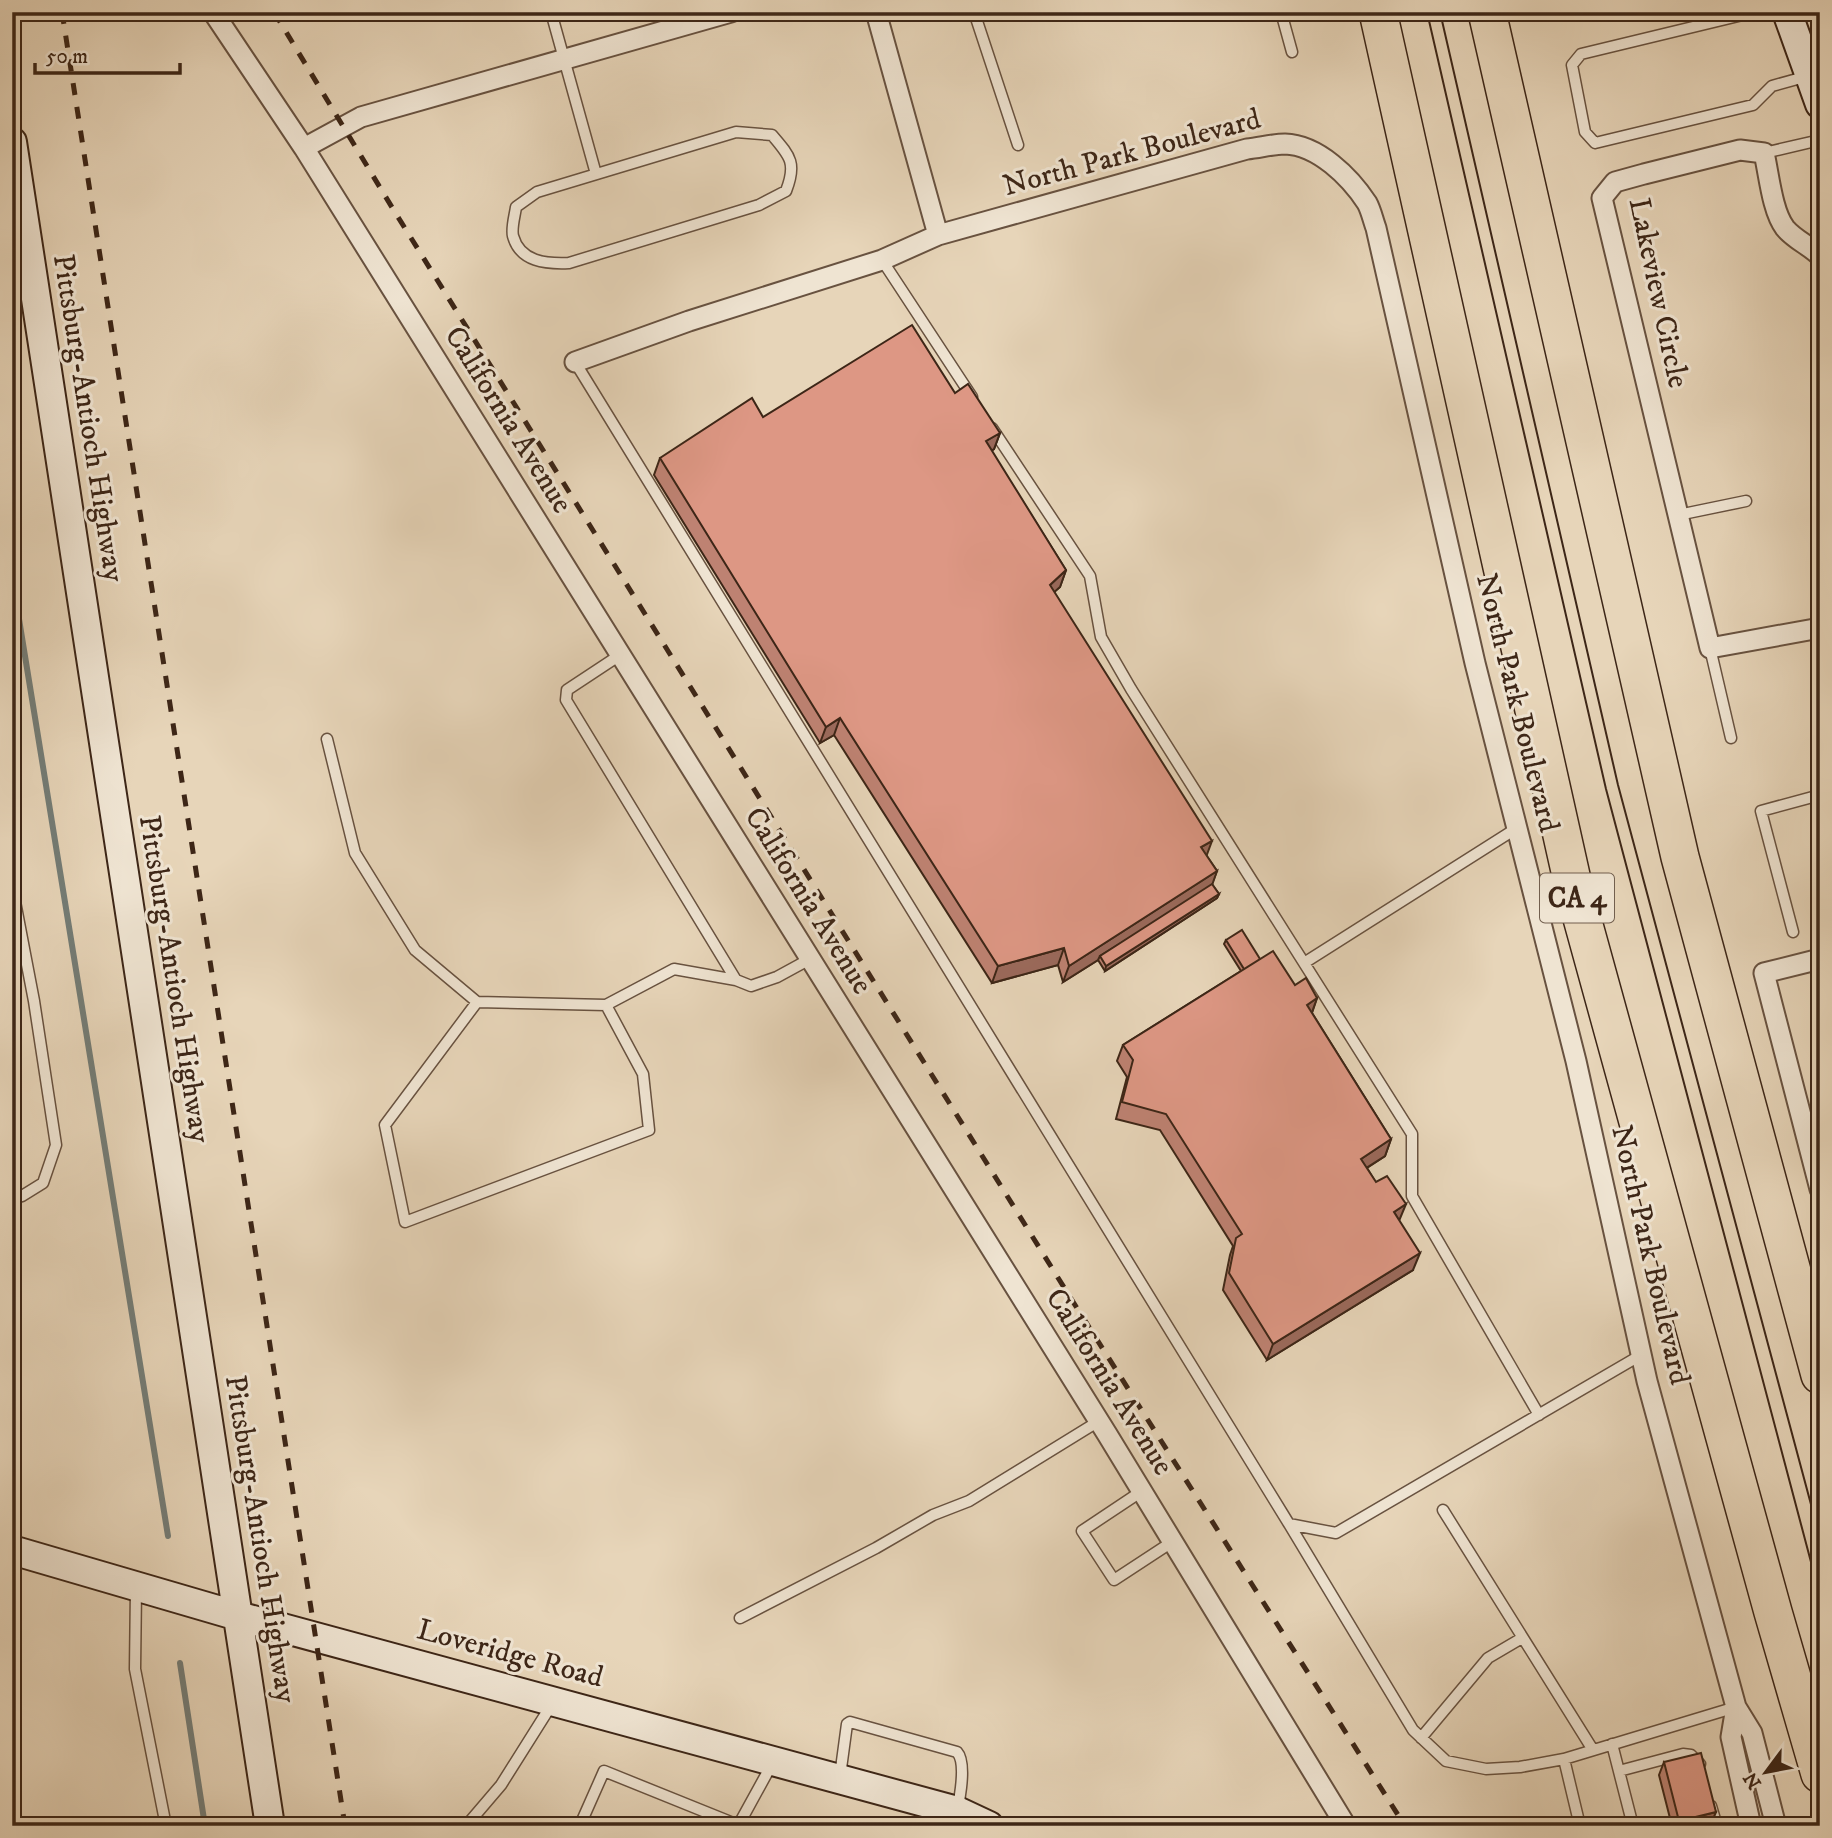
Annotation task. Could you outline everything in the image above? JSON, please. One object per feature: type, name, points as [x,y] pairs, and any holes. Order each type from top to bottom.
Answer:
[{"type":"highway","name":"CA 4","points":[[1378,12],[1574,889],[1820,1774]]},
{"type":"highway","points":[[1488,12],[1680,857],[1820,1375]]},
{"type":"highway","points":[[1798,1298],[1820,1333]]},
{"type":"main road","points":[[1787,12],[1820,104]]},
{"type":"main road","name":"Pittsburg-Antioch Highway","points":[[12,142],[270,1826]]},
{"type":"main road","name":"Loveridge Road","points":[[12,1550],[238,1616],[839,1778],[955,1819],[986,1825]]},
{"type":"street","name":"California Avenue","points":[[213,12],[304,148],[1099,1421],[1346,1826]]},
{"type":"street","points":[[304,148],[360,117],[731,12]]},
{"type":"street","points":[[876,12],[938,235]]},
{"type":"street","name":"North Park Boulevard","points":[[575,362],[689,321],[882,260],[938,235],[1247,149],[1286,144],[1308,150],[1347,177],[1368,205],[1376,228],[1475,663],[1576,1061],[1641,1355],[1735,1707],[1752,1733],[1776,1826]]},
{"type":"street","name":"Lakeview Circle","points":[[1710,648],[1602,198],[1615,182],[1740,150],[1763,153]]},
{"type":"street","points":[[1763,153],[1784,227],[1820,256]]},
{"type":"street","points":[[1710,648],[1820,628]]},
{"type":"street","points":[[1820,959],[1764,974],[1820,1188]]},
{"type":"street","name":"North Park Boulevard","points":[[1735,1707],[1731,1737],[1751,1826]]},
{"type":"lane","points":[[551,12],[597,174]]},
{"type":"lane","points":[[974,12],[1018,145]]},
{"type":"lane","points":[[1281,12],[1292,52]]},
{"type":"lane","points":[[1755,12],[1581,54],[1572,65],[1585,132],[1590,140],[1595,143],[1753,105],[1772,86],[1808,76]]},
{"type":"lane","points":[[736,132],[772,135],[787,153],[793,173],[786,191],[759,205],[569,263],[547,264],[525,256],[512,235],[516,207],[537,192],[597,174],[736,132]]},
{"type":"lane","points":[[1763,153],[1820,140]]},
{"type":"lane","points":[[882,260],[981,410]]},
{"type":"lane","points":[[575,362],[1413,1730],[1446,1761],[1486,1769],[1520,1767],[1564,1759],[1735,1707]]},
{"type":"lane","points":[[987,420],[1090,576],[1101,637],[1131,689],[1412,1134],[1412,1196],[1539,1415]]},
{"type":"lane","points":[[1678,515],[1746,501]]},
{"type":"lane","name":"Lakeview Circle","points":[[1710,648],[1731,738]]},
{"type":"lane","points":[[620,655],[567,690],[566,700],[736,981]]},
{"type":"lane","points":[[327,739],[355,853],[415,950],[477,1002],[607,1005],[674,969],[751,986],[777,977],[810,959]]},
{"type":"lane","points":[[1793,932],[1761,811],[1820,795]]},
{"type":"lane","points":[[1304,963],[1517,828]]},
{"type":"lane","points":[[12,886],[34,1001],[56,1145],[43,1183],[12,1199]]},
{"type":"lane","points":[[477,1002],[385,1125],[405,1222],[649,1130],[643,1074],[607,1005]]},
{"type":"lane","points":[[1289,1524],[1336,1533],[1641,1355]]},
{"type":"lane","points":[[740,1618],[876,1548],[933,1515],[969,1501],[1099,1421]]},
{"type":"lane","points":[[1142,1491],[1082,1531],[1114,1580],[1172,1542]]},
{"type":"lane","points":[[1443,1510],[1593,1750]]},
{"type":"lane","points":[[136,1586],[135,1669],[166,1826]]},
{"type":"lane","points":[[1421,1738],[1489,1658],[1522,1638]]},
{"type":"lane","points":[[466,1826],[501,1785],[554,1701]]},
{"type":"lane","points":[[839,1778],[847,1724],[852,1721],[957,1752],[963,1760],[955,1819]]},
{"type":"lane","points":[[1612,1744],[1633,1826]]},
{"type":"lane","points":[[1619,1771],[1683,1754],[1696,1759],[1703,1776]]},
{"type":"lane","points":[[1564,1759],[1580,1826]]},
{"type":"lane","points":[[581,1823],[604,1772],[738,1826],[774,1760]]},
{"type":"lane","points":[[1710,1801],[1717,1826]]},
{"type":"building","points":[[912,325],[955,393],[968,384],[1000,433],[986,441],[1066,570],[1050,585],[1212,841],[1201,847],[1217,871],[1069,966],[1064,948],[998,966],[840,718],[826,727],[660,458],[752,398],[763,417]]},
{"type":"building","points":[[1212,884],[1219,894],[1106,966],[1100,956]]},
{"type":"building","points":[[1242,930],[1260,959],[1244,969],[1226,940]]},
{"type":"building","points":[[1273,951],[1295,985],[1306,978],[1317,998],[1307,1005],[1391,1139],[1361,1159],[1376,1182],[1387,1176],[1406,1204],[1394,1212],[1420,1253],[1273,1344],[1229,1273],[1236,1238],[1242,1234],[1166,1114],[1122,1102],[1133,1060],[1123,1045]]},
{"type":"building","points":[[1701,1753],[1716,1812],[1679,1821],[1664,1762]]},
{"type":"waterway","points":[[12,576],[168,1536]]},
{"type":"waterway","points":[[180,1663],[205,1826]]},
{"type":"tram line","points":[[1427,12],[1606,789],[1820,1596]]},
{"type":"tram line","points":[[1440,12],[1618,785],[1820,1538]]},
{"type":"railway","points":[[62,12],[345,1826]]},
{"type":"railway","points":[[274,12],[393,209],[1070,1297],[1405,1826]]}]
